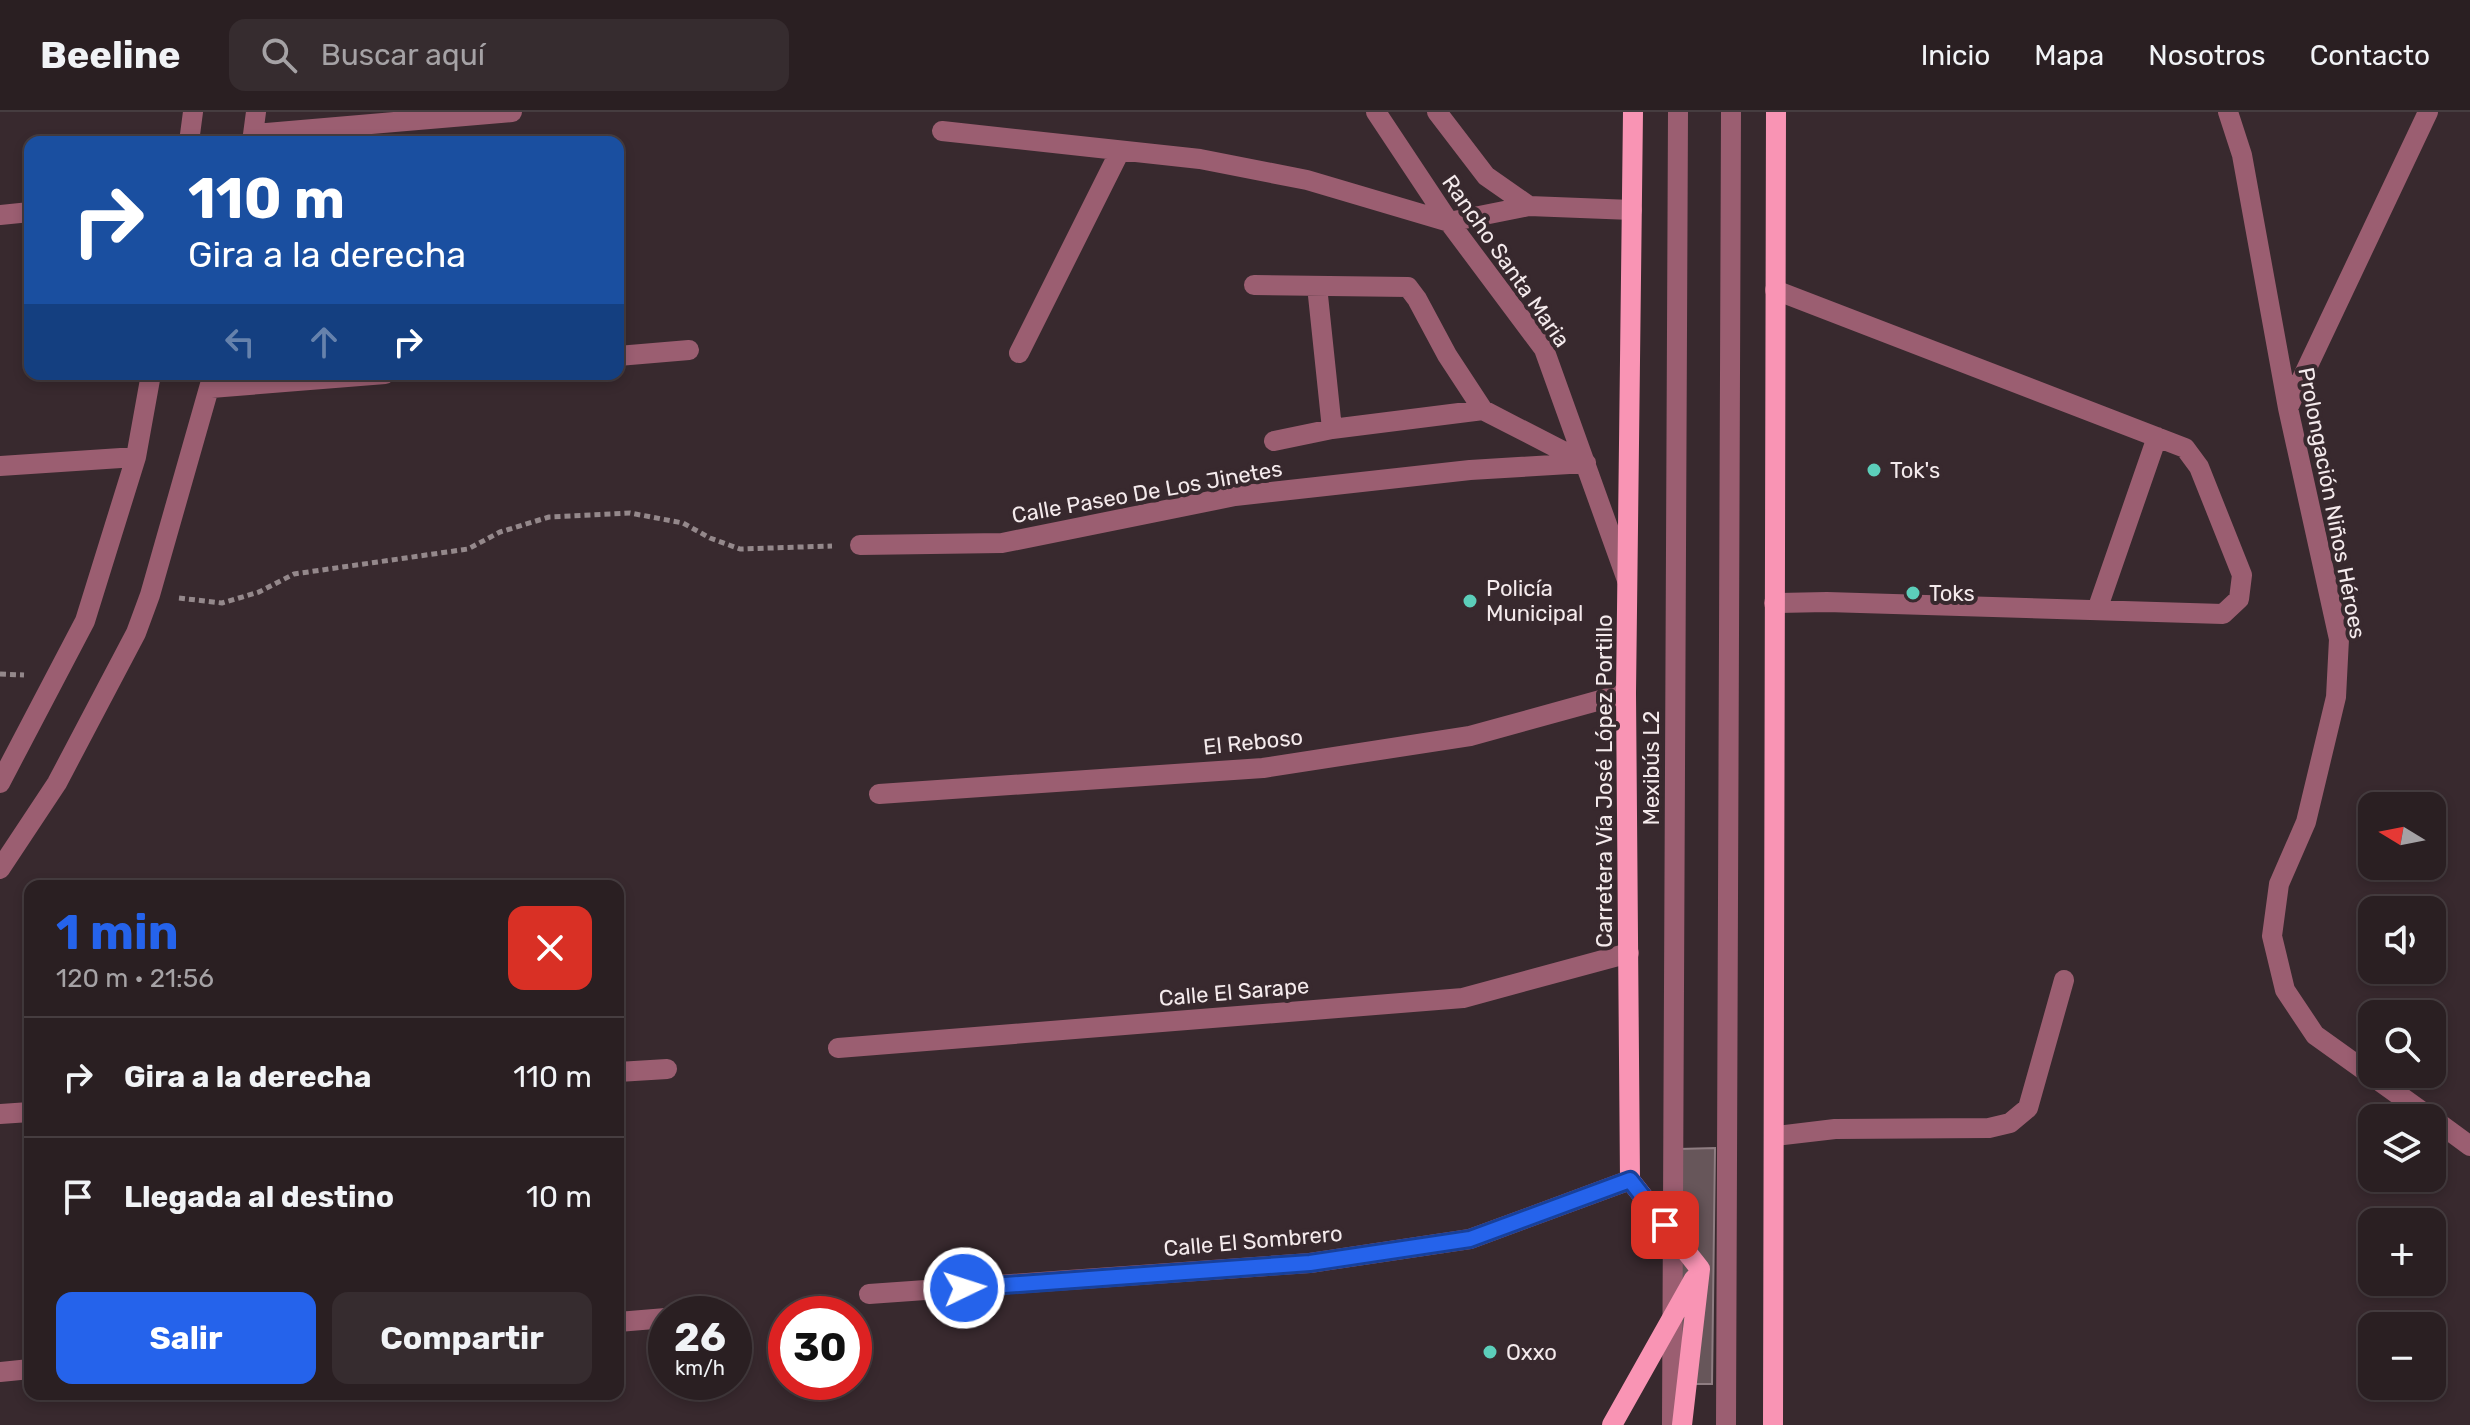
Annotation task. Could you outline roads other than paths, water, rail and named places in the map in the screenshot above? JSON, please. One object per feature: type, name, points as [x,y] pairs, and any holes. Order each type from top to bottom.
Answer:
[{"type":"main road","name":"Carretera Vía José López Portillo","points":[[1630,1180],[1626,693],[1633,112]]},
{"type":"main road","points":[[1773,1425],[1776,112]]},
{"type":"main road","points":[[1630,1180],[1700,1269],[1682,1425]]},
{"type":"main road","points":[[1612,1425],[1700,1269]]},
{"type":"street","points":[[190,136],[193,112]]},
{"type":"street","points":[[253,136],[256,112]]},
{"type":"street","points":[[273,136],[512,112]]},
{"type":"street","name":"Rancho Santa Maria","points":[[1376,112],[1449,222],[1544,349],[1628,582]]},
{"type":"street","name":"Rancho Santa Maria","points":[[1437,112],[1486,176],[1529,206]]},
{"type":"street","name":"Mexibús L2","points":[[1672,1425],[1678,112]]},
{"type":"street","points":[[1726,1425],[1731,112]]},
{"type":"street","name":"Prolongación Niños Héroes","points":[[2228,112],[2242,155],[2288,408],[2339,639],[2336,697],[2306,822],[2279,884],[2272,936],[2285,990],[2315,1035],[2412,1104]]},
{"type":"street","points":[[2288,408],[2428,112]]},
{"type":"street","points":[[942,131],[1200,159],[1307,180],[1449,222],[1529,206],[1632,210]]},
{"type":"street","points":[[1019,353],[1120,151]]},
{"type":"street","points":[[0,215],[24,213]]},
{"type":"street","points":[[1254,285],[1408,287],[1483,410],[1586,463]]},
{"type":"street","points":[[1317,286],[1332,429]]},
{"type":"street","points":[[1774,603],[2223,614],[2239,599],[2242,575],[2199,467],[2185,448],[1775,290]]},
{"type":"street","points":[[624,355],[689,350]]},
{"type":"street","points":[[0,783],[85,621],[136,457],[150,380]]},
{"type":"street","points":[[0,869],[57,783],[136,633],[150,595],[212,381],[237,380]]},
{"type":"street","points":[[1274,441],[1332,429],[1483,410]]},
{"type":"street","points":[[2097,610],[2157,437]]},
{"type":"street","points":[[0,466],[136,457]]},
{"type":"street","name":"Calle Paseo De Los Jinetes","points":[[860,545],[1002,543],[1235,496],[1470,470],[1586,463]]},
{"type":"street","name":"El Reboso","points":[[879,794],[1263,768],[1470,736],[1626,693]]},
{"type":"street","name":"Calle El Sarape","points":[[838,1048],[1463,998],[1629,953]]},
{"type":"street","points":[[1776,1136],[1835,1129],[1989,1128],[2010,1123],[2028,1108],[2064,980]]},
{"type":"street","points":[[624,1072],[667,1069]]},
{"type":"street","points":[[0,1114],[24,1112]]},
{"type":"street","name":"Prolongación Niños Héroes","points":[[2446,1128],[2470,1146]]},
{"type":"street","name":"Calle El Sombrero","points":[[869,1294],[1310,1263],[1470,1239],[1630,1180]]},
{"type":"street","points":[[624,1322],[648,1320]]},
{"type":"street","points":[[0,1372],[24,1370]]},
{"type":"place","name":"Tok's","points":[[1874,470]]},
{"type":"place","name":"Toks","points":[[1913,593]]},
{"type":"place","name":"Policía Municipal","points":[[1470,601]]},
{"type":"place","name":"Oxxo","points":[[1490,1352]]}]
